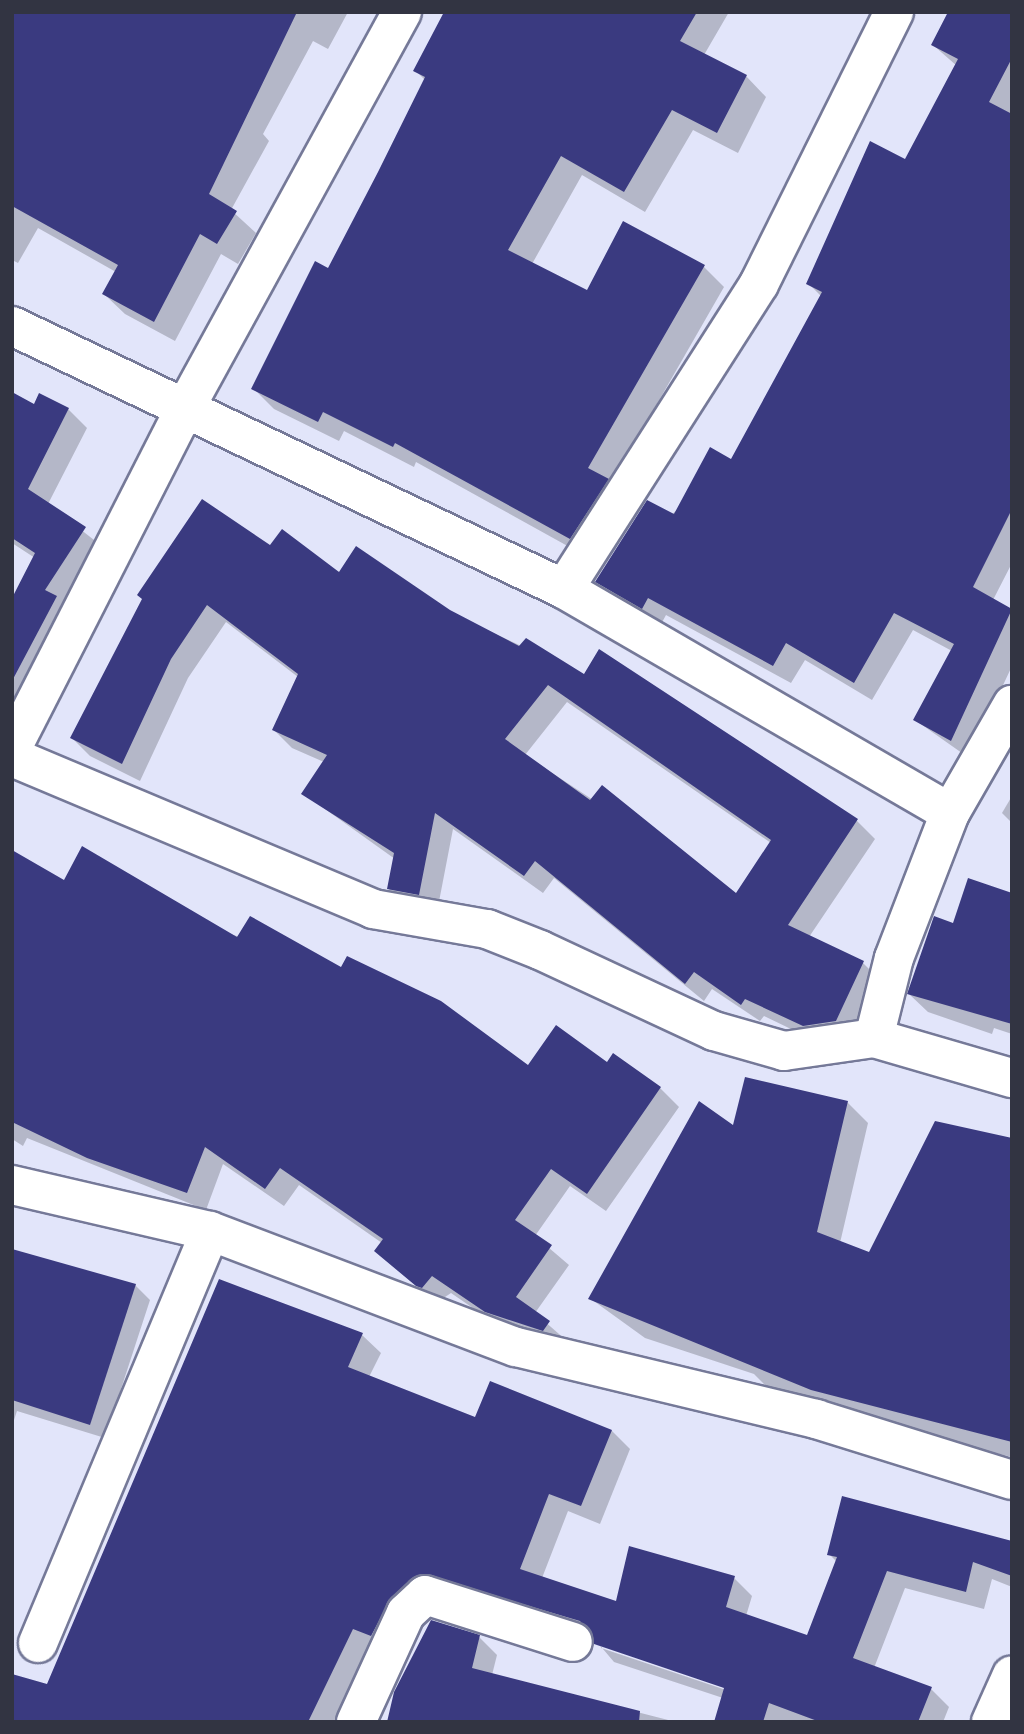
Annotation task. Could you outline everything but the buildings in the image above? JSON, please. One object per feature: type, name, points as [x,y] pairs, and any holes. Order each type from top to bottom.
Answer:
[{"type":"street","points":[[12,748],[183,412],[402,12]]},
{"type":"street","points":[[564,589],[759,284],[894,12]]},
{"type":"street","points":[[12,326],[183,412],[564,589],[950,813]]},
{"type":"street","points":[[874,1038],[894,958],[950,813],[1012,705]]},
{"type":"street","points":[[12,757],[373,909],[487,929],[540,950],[715,1031],[784,1051],[874,1038],[1012,1078]]},
{"type":"street","points":[[12,1185],[210,1231],[516,1347],[816,1419],[1012,1480]]},
{"type":"street","points":[[38,1643],[210,1231]]},
{"type":"street","points":[[356,1722],[406,1614],[425,1595],[573,1642]]},
{"type":"street","points":[[991,1722],[1012,1675]]}]
